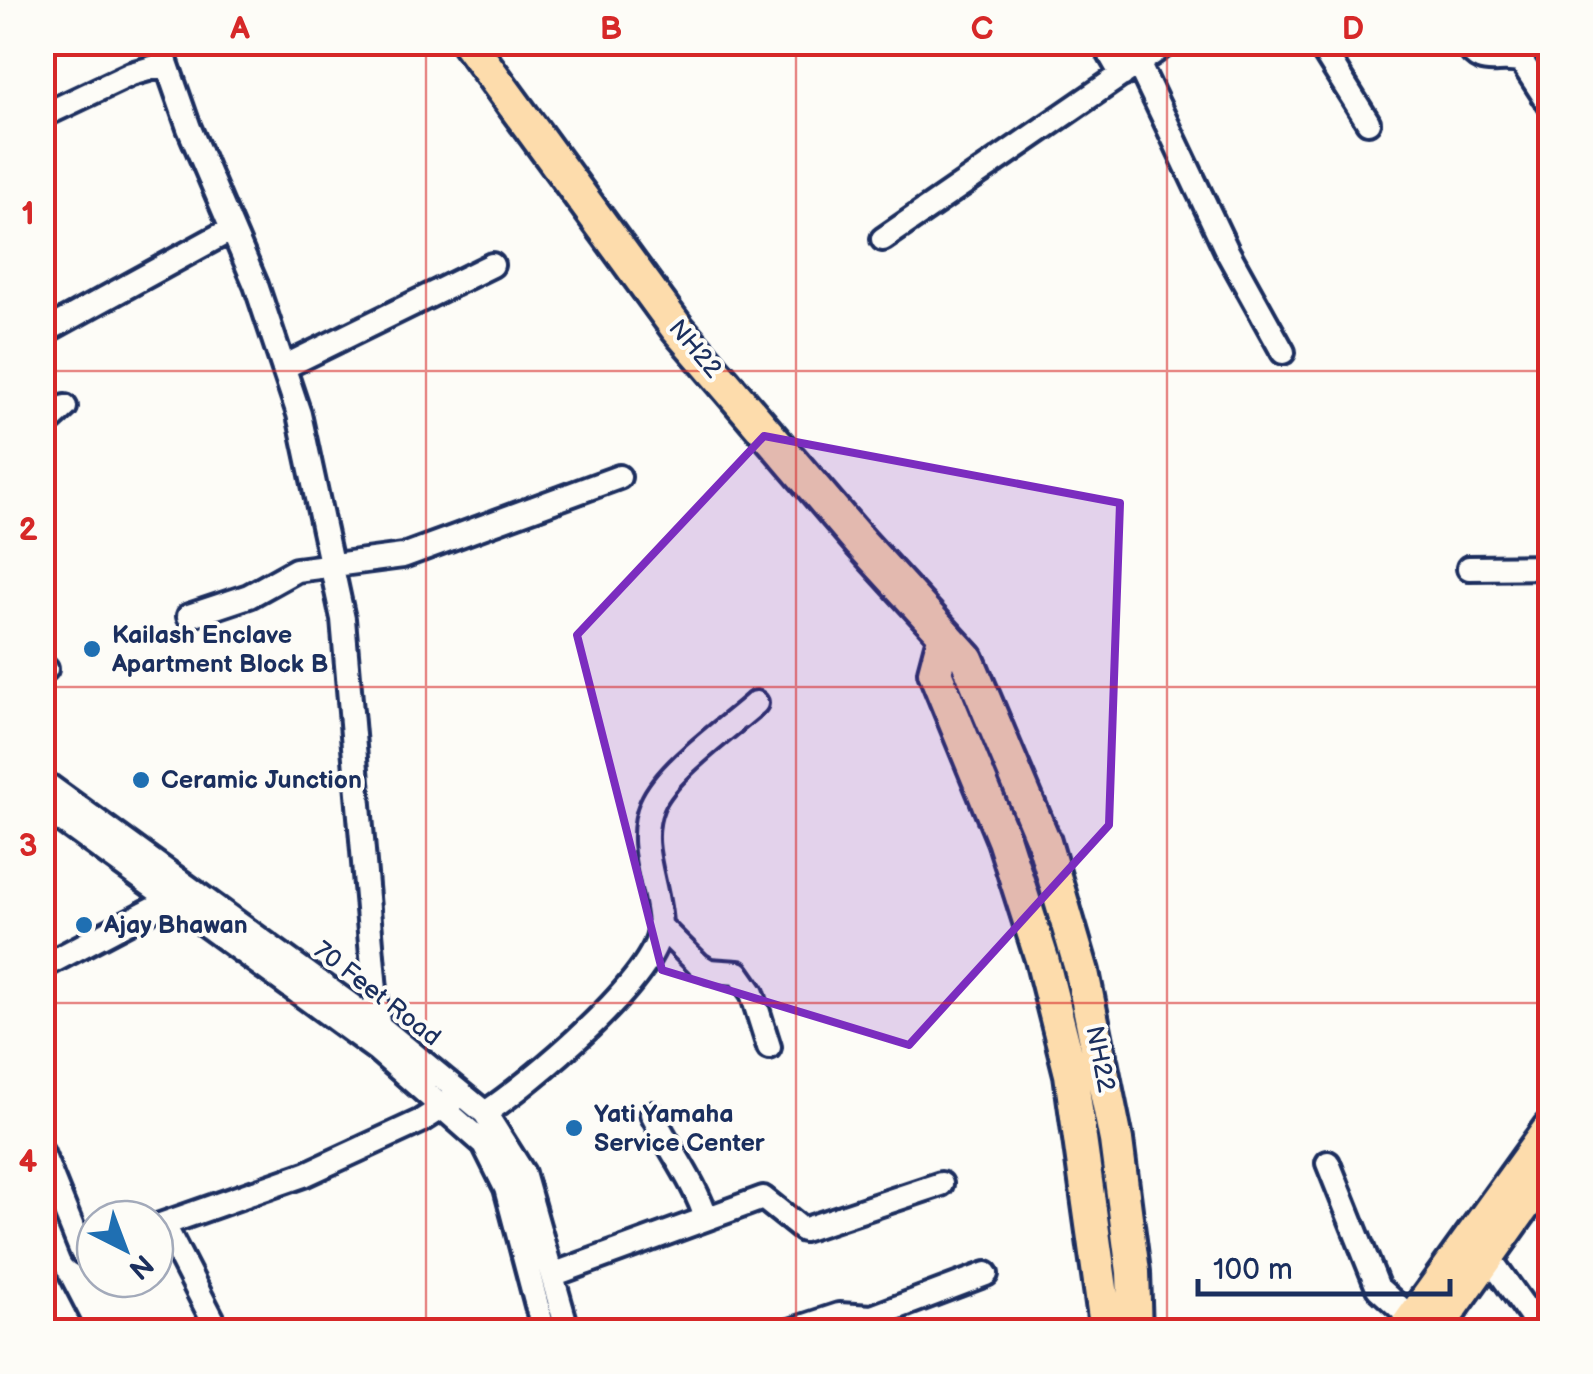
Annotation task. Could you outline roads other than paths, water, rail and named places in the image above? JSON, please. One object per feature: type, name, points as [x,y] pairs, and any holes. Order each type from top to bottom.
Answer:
[{"type":"highway","name":"NH22","points":[[468,42],[676,328],[944,638],[967,659],[1017,769],[1044,842],[1082,972],[1116,1140],[1133,1272],[1135,1332]]},
{"type":"highway","name":"NH22","points":[[944,638],[935,672],[1004,840],[1042,959],[1070,1074],[1106,1332]]},
{"type":"highway","points":[[1418,1329],[1550,1128]]},
{"type":"highway","points":[[1418,1329],[1488,1256],[1550,1169]]},
{"type":"street","points":[[1103,42],[1130,69],[1283,352]]},
{"type":"street","points":[[883,240],[1169,42]]},
{"type":"street","points":[[1318,42],[1368,122]]},
{"type":"street","points":[[1465,42],[1477,59],[1486,63],[1522,62],[1550,105]]},
{"type":"street","points":[[42,116],[162,53],[286,366],[332,563],[358,763],[378,1025],[376,1050]]},
{"type":"street","points":[[42,333],[232,229]]},
{"type":"street","points":[[286,366],[492,265]]},
{"type":"street","points":[[42,428],[65,408]]},
{"type":"street","points":[[189,616],[249,596],[296,570],[403,556],[619,476]]},
{"type":"street","points":[[1470,568],[1550,567]]},
{"type":"street","points":[[485,1114],[589,1031],[652,950],[660,926],[646,841],[652,806],[672,778],[756,703]]},
{"type":"street","name":"70 Feet Road","points":[[42,782],[376,1050],[453,1102],[485,1114],[524,1173],[568,1332]]},
{"type":"street","name":"70 Feet Road","points":[[42,806],[378,1025],[453,1102],[502,1177],[544,1332]]},
{"type":"street","points":[[42,967],[181,894]]},
{"type":"street","points":[[660,926],[700,965],[738,973],[746,982],[768,1047]]},
{"type":"street","points":[[175,1221],[306,1174],[453,1102]]},
{"type":"street","points":[[652,1114],[678,1166],[695,1188],[706,1218]]},
{"type":"street","points":[[42,1154],[75,1222]]},
{"type":"street","points":[[1328,1163],[1378,1288],[1418,1329]]},
{"type":"street","points":[[552,1274],[763,1198],[803,1230],[942,1184]]},
{"type":"street","points":[[175,1253],[219,1332]]},
{"type":"street","points":[[72,1332],[42,1272],[75,1256]]},
{"type":"street","points":[[1488,1256],[1542,1332]]},
{"type":"street","points":[[787,1332],[855,1323],[986,1274]]},
{"type":"place","name":"Kailash Enclave Apartment Block B","points":[[92,649]]},
{"type":"place","name":"Ceramic Junction","points":[[141,780]]},
{"type":"place","name":"Ajay Bhawan","points":[[84,925]]},
{"type":"place","name":"Yati Yamaha Service Center","points":[[574,1128]]}]
